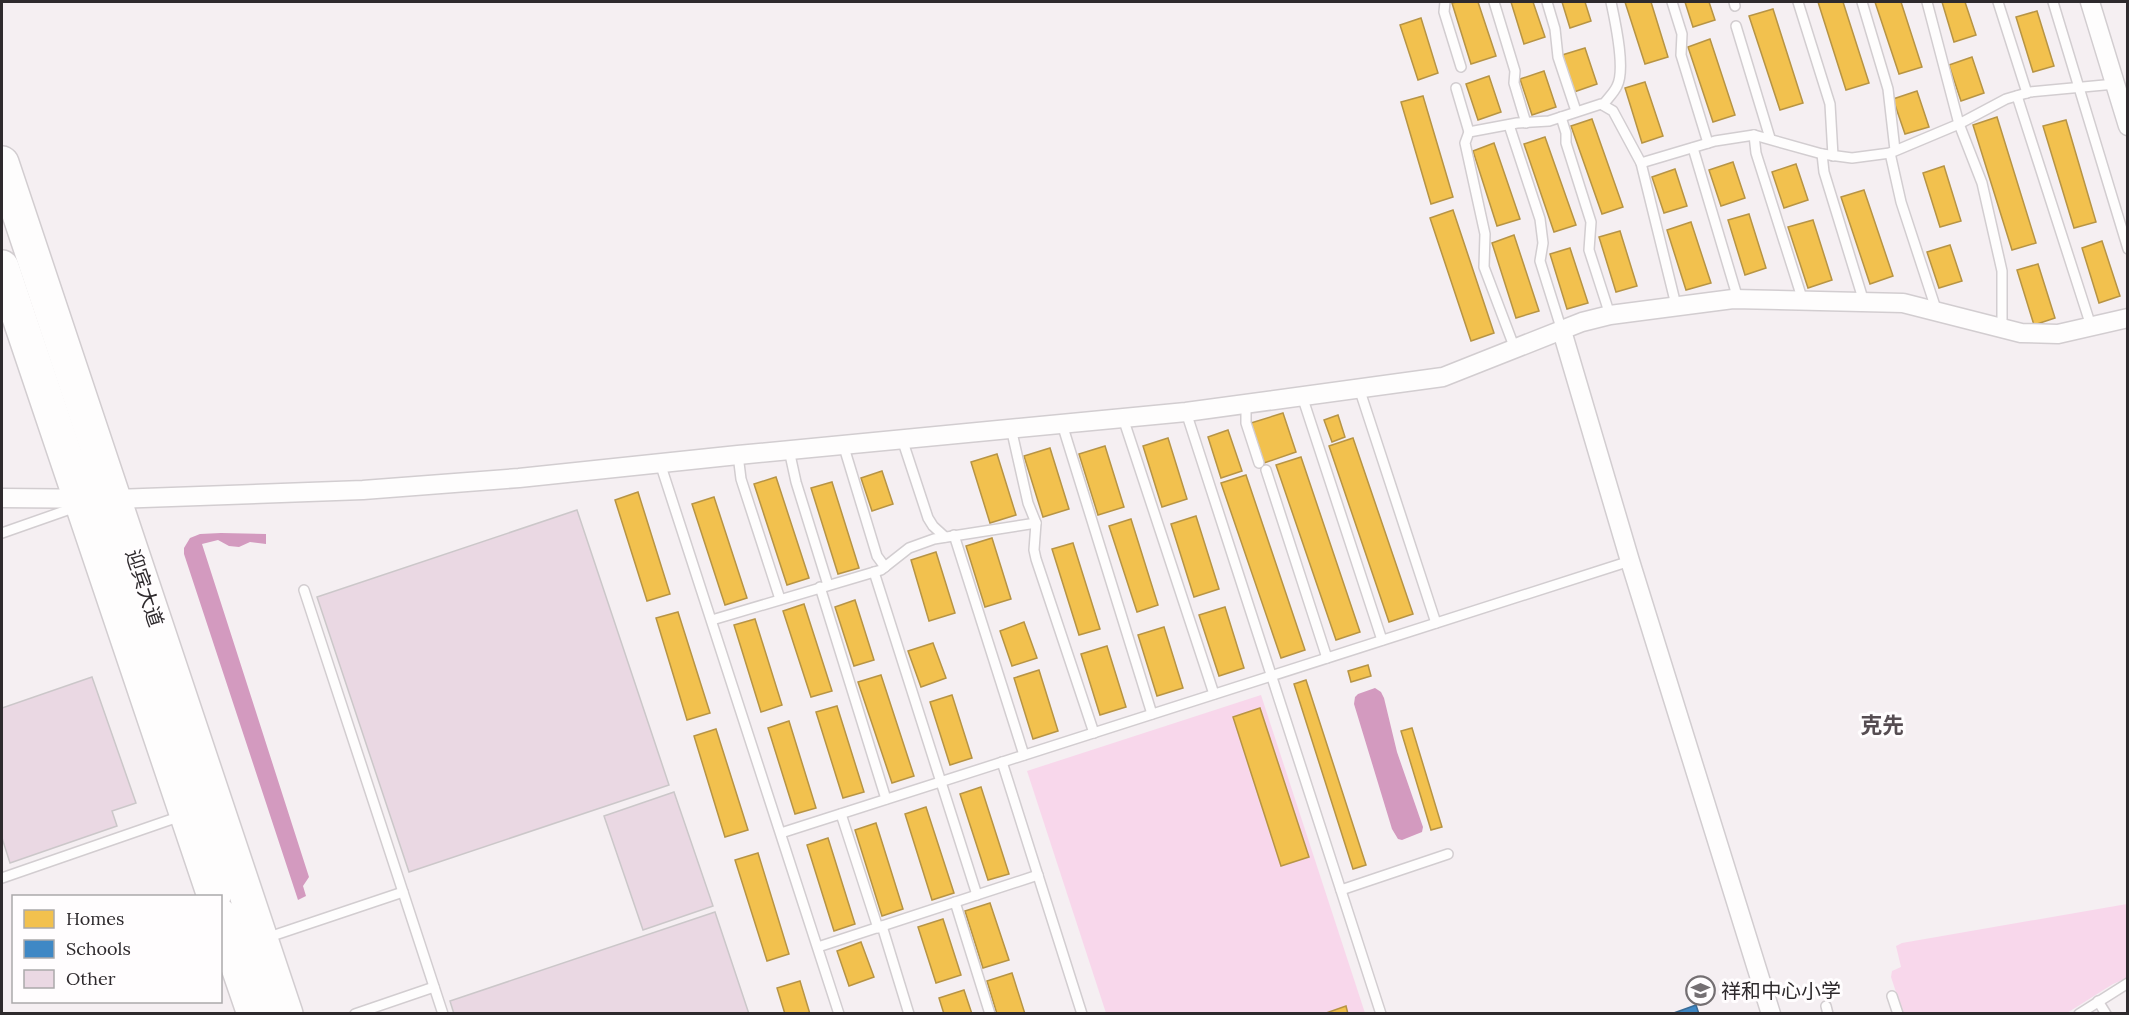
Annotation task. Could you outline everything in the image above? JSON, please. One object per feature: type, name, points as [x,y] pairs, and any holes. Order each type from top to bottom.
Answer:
[{"type":"highway","name":"迎宾大道","points":[[2,163],[115,499],[247,944],[254,1014]]},
{"type":"highway","name":"迎宾大道","points":[[2,267],[213,895]]},
{"type":"highway","name":"迎宾大道","points":[[222,917],[247,944],[286,1014]]},
{"type":"street","points":[[2090,2],[2127,126]]},
{"type":"street","points":[[2,498],[80,501],[363,490],[519,478],[843,444],[1186,412],[1443,377],[1582,321],[1676,305],[1738,299],[1903,303],[2021,333],[2058,334],[2127,318]]},
{"type":"street","points":[[1562,330],[1630,561],[1771,1014]]},
{"type":"lane","points":[[1446,2],[1444,12],[1461,67]]},
{"type":"lane","points":[[1494,2],[1515,71],[1514,83],[1526,123]]},
{"type":"lane","points":[[1547,2],[1555,29],[1558,57],[1576,111]]},
{"type":"lane","points":[[1603,105],[1618,85],[1620,62],[1611,2]]},
{"type":"lane","points":[[1672,2],[1683,34],[1681,55],[1708,143]]},
{"type":"lane","points":[[1798,2],[1830,104],[1833,156]]},
{"type":"lane","points":[[1862,2],[1888,89],[1893,152],[1901,202],[1937,312]]},
{"type":"lane","points":[[1927,2],[1959,124],[1982,183],[2002,271],[2002,328]]},
{"type":"lane","points":[[1998,2],[2027,93]]},
{"type":"lane","points":[[2052,2],[2127,249]]},
{"type":"lane","points":[[1736,26],[1770,138]]},
{"type":"lane","points":[[1641,163],[1708,143],[1754,135],[1833,156],[1852,158],[1893,152],[1959,124],[2006,99],[2027,93],[2115,84]]},
{"type":"lane","points":[[1455,88],[1469,132],[1465,143],[1485,234],[1484,267],[1515,349]]},
{"type":"lane","points":[[2017,96],[2091,326]]},
{"type":"lane","points":[[1469,132],[1550,121],[1600,104],[1613,111],[1641,163],[1676,305]]},
{"type":"lane","points":[[1561,117],[1566,133],[1566,143],[1591,222],[1589,250],[1610,315]]},
{"type":"lane","points":[[1509,125],[1540,219],[1542,243],[1540,261],[1562,330]]},
{"type":"lane","points":[[1754,135],[1756,153],[1803,301]]},
{"type":"lane","points":[[1693,148],[1738,299]]},
{"type":"lane","points":[[1822,154],[1824,172],[1864,302]]},
{"type":"lane","points":[[1359,388],[1436,623]]},
{"type":"lane","points":[[1302,396],[1382,640]]},
{"type":"lane","points":[[1246,404],[1246,423],[1327,658]]},
{"type":"lane","points":[[1186,412],[1382,1014]]},
{"type":"lane","points":[[1123,418],[1214,694]]},
{"type":"lane","points":[[1062,424],[1152,714]]},
{"type":"lane","points":[[1011,428],[1028,502],[1036,523],[1034,550],[1036,559],[1094,733]]},
{"type":"lane","points":[[902,439],[928,518],[933,526],[949,536],[1024,755]]},
{"type":"lane","points":[[843,444],[877,556],[885,567]]},
{"type":"lane","points":[[789,450],[824,586],[886,799]]},
{"type":"lane","points":[[738,455],[741,479],[780,599]]},
{"type":"lane","points":[[660,463],[839,1014]]},
{"type":"lane","points":[[2,533],[80,501]]},
{"type":"lane","points":[[712,620],[874,572],[885,567],[909,549],[949,536],[1036,523]]},
{"type":"lane","points":[[781,833],[1630,561]]},
{"type":"lane","points":[[874,572],[977,895]]},
{"type":"lane","points":[[304,590],[443,1014]]},
{"type":"lane","points":[[1002,762],[1082,1014]]},
{"type":"lane","points":[[2,878],[186,814]]},
{"type":"lane","points":[[841,814],[909,1014]]},
{"type":"lane","points":[[1341,890],[1448,854]]},
{"type":"lane","points":[[818,947],[1038,875]]},
{"type":"lane","points":[[247,944],[403,892]]},
{"type":"lane","points":[[955,902],[990,1014]]},
{"type":"lane","points":[[2079,1014],[2127,983]]},
{"type":"lane","points":[[355,1014],[434,987]]},
{"type":"lane","points":[[1892,996],[1898,1014]]},
{"type":"lane","points":[[2098,1001],[2106,1014]]},
{"type":"shaded area","points":[[200,534],[266,534],[266,544],[250,542],[239,547],[229,546],[218,540],[202,544],[309,877],[303,886],[306,896],[298,900],[184,554],[184,548],[190,538]]},
{"type":"shaded area","points":[[1375,688],[1384,698],[1397,752],[1423,827],[1422,832],[1402,840],[1398,839],[1392,829],[1354,704],[1358,694]]},
{"type":"shaded area","points":[[1261,695],[1365,1013],[1106,1013],[1027,771]]},
{"type":"shaded area","points":[[2127,904],[2127,978],[2113,984],[2067,1013],[1903,1013],[1891,977],[1892,971],[1901,967],[1896,946],[1902,943]]},
{"type":"building: Homes","points":[[1478,2],[1496,56],[1471,64],[1452,3]]},
{"type":"building: Homes","points":[[1511,2],[1533,2],[1545,37],[1524,44]]},
{"type":"building: Homes","points":[[1562,2],[1585,2],[1591,21],[1570,28]]},
{"type":"building: Homes","points":[[1625,2],[1651,2],[1668,57],[1645,64]]},
{"type":"building: Homes","points":[[1685,2],[1709,2],[1715,20],[1693,27]]},
{"type":"building: Homes","points":[[1818,2],[1843,2],[1869,83],[1846,90]]},
{"type":"building: Homes","points":[[1875,2],[1901,2],[1922,67],[1899,74]]},
{"type":"building: Homes","points":[[1942,2],[1965,2],[1976,35],[1954,42]]},
{"type":"building: Homes","points":[[1773,9],[1803,103],[1780,110],[1749,16]]},
{"type":"building: Homes","points":[[2037,11],[2054,66],[2033,72],[2016,17]]},
{"type":"building: Homes","points":[[1421,18],[1438,73],[1418,80],[1400,25]]},
{"type":"building: Homes","points":[[1710,39],[1735,115],[1713,122],[1688,47]]},
{"type":"building: Homes","points":[[1585,48],[1597,84],[1574,92],[1562,55]]},
{"type":"building: Homes","points":[[1972,57],[1984,93],[1961,101],[1949,65]]},
{"type":"building: Homes","points":[[1544,71],[1556,107],[1532,115],[1520,79]]},
{"type":"building: Homes","points":[[1489,76],[1501,112],[1478,120],[1466,84]]},
{"type":"building: Homes","points":[[1645,82],[1663,136],[1642,143],[1625,88]]},
{"type":"building: Homes","points":[[1917,91],[1929,127],[1905,134],[1893,99]]},
{"type":"building: Homes","points":[[1423,96],[1453,197],[1431,204],[1401,102]]},
{"type":"building: Homes","points":[[1997,117],[2036,243],[2012,250],[1973,125]]},
{"type":"building: Homes","points":[[1592,119],[1623,207],[1602,214],[1571,126]]},
{"type":"building: Homes","points":[[2066,120],[2096,222],[2074,228],[2043,126]]},
{"type":"building: Homes","points":[[1545,137],[1576,225],[1554,232],[1524,144]]},
{"type":"building: Homes","points":[[1494,143],[1520,219],[1497,226],[1473,151]]},
{"type":"building: Homes","points":[[1733,162],[1745,198],[1721,206],[1709,170]]},
{"type":"building: Homes","points":[[1796,164],[1808,200],[1784,208],[1772,172]]},
{"type":"building: Homes","points":[[1944,166],[1961,221],[1940,227],[1923,173]]},
{"type":"building: Homes","points":[[1675,169],[1687,206],[1664,213],[1652,177]]},
{"type":"building: Homes","points":[[1864,190],[1893,276],[1870,284],[1841,197]]},
{"type":"building: Homes","points":[[1453,210],[1494,333],[1471,341],[1430,218]]},
{"type":"building: Homes","points":[[1749,214],[1766,268],[1745,275],[1728,220]]},
{"type":"building: Homes","points":[[1813,220],[1832,280],[1808,288],[1788,227]]},
{"type":"building: Homes","points":[[1691,222],[1711,283],[1686,290],[1667,230]]},
{"type":"building: Homes","points":[[1620,231],[1637,286],[1616,292],[1599,237]]},
{"type":"building: Homes","points":[[1514,235],[1539,311],[1516,318],[1492,243]]},
{"type":"building: Homes","points":[[2102,241],[2120,296],[2099,303],[2082,248]]},
{"type":"building: Homes","points":[[1950,245],[1962,281],[1939,288],[1927,252]]},
{"type":"building: Homes","points":[[1570,248],[1588,303],[1567,309],[1550,254]]},
{"type":"building: Homes","points":[[2038,264],[2055,318],[2034,325],[2017,270]]},
{"type":"building: Homes","points":[[1283,413],[1296,452],[1264,463],[1251,423]]},
{"type":"building: Homes","points":[[1338,415],[1345,437],[1332,442],[1324,420]]},
{"type":"building: Homes","points":[[1228,430],[1242,471],[1221,478],[1208,437]]},
{"type":"building: Homes","points":[[1168,438],[1187,499],[1162,507],[1143,446]]},
{"type":"building: Homes","points":[[1353,438],[1413,614],[1389,622],[1329,446]]},
{"type":"building: Homes","points":[[1105,446],[1124,507],[1098,515],[1079,454]]},
{"type":"building: Homes","points":[[1050,448],[1069,509],[1043,517],[1024,456]]},
{"type":"building: Homes","points":[[997,454],[1016,515],[990,523],[971,462]]},
{"type":"building: Homes","points":[[1301,457],[1360,632],[1336,640],[1276,465]]},
{"type":"building: Homes","points":[[882,471],[893,504],[872,511],[861,478]]},
{"type":"building: Homes","points":[[1246,475],[1305,650],[1281,658],[1221,483]]},
{"type":"building: Homes","points":[[776,477],[809,578],[787,585],[754,484]]},
{"type":"building: Homes","points":[[832,482],[859,568],[838,574],[811,488]]},
{"type":"building: Homes","points":[[638,492],[670,594],[647,601],[615,500]]},
{"type":"building: Homes","points":[[714,497],[747,598],[725,605],[692,504]]},
{"type":"building: Homes","points":[[1196,516],[1219,589],[1194,597],[1171,524]]},
{"type":"building: Homes","points":[[1131,519],[1158,605],[1137,612],[1109,526]]},
{"type":"building: Homes","points":[[992,538],[1011,599],[985,607],[966,546]]},
{"type":"building: Homes","points":[[1073,543],[1100,629],[1079,635],[1052,549]]},
{"type":"building: Homes","points":[[936,552],[955,613],[929,621],[911,560]]},
{"type":"building: Homes","points":[[855,600],[874,660],[854,666],[835,607]]},
{"type":"building: Homes","points":[[804,604],[832,691],[811,697],[783,611]]},
{"type":"building: Homes","points":[[1225,607],[1244,668],[1219,676],[1199,615]]},
{"type":"building: Homes","points":[[678,612],[710,713],[687,720],[656,618]]},
{"type":"building: Homes","points":[[755,619],[782,705],[761,712],[734,625]]},
{"type":"building: Homes","points":[[1024,622],[1037,658],[1012,666],[1000,631]]},
{"type":"building: Homes","points":[[1164,627],[1183,688],[1157,696],[1138,635]]},
{"type":"building: Homes","points":[[933,643],[946,678],[921,687],[908,651]]},
{"type":"building: Homes","points":[[1107,646],[1126,707],[1100,715],[1081,654]]},
{"type":"building: Homes","points":[[1368,665],[1371,676],[1351,682],[1348,671]]},
{"type":"building: Homes","points":[[1039,670],[1058,731],[1033,739],[1014,678]]},
{"type":"building: Homes","points":[[881,675],[914,776],[892,783],[858,682]]},
{"type":"building: Homes","points":[[1306,680],[1366,865],[1353,869],[1294,684]]},
{"type":"building: Homes","points":[[952,695],[972,758],[950,765],[930,702]]},
{"type":"building: Homes","points":[[837,706],[864,792],[843,798],[816,712]]},
{"type":"building: Homes","points":[[1260,708],[1309,857],[1281,866],[1233,717]]},
{"type":"building: Homes","points":[[789,721],[816,808],[795,814],[768,728]]},
{"type":"building: Homes","points":[[1412,728],[1442,827],[1431,830],[1401,731]]},
{"type":"building: Homes","points":[[716,729],[748,830],[725,837],[694,736]]},
{"type":"building: Homes","points":[[981,787],[1009,874],[988,880],[960,794]]},
{"type":"building: Homes","points":[[926,807],[954,893],[932,900],[905,814]]},
{"type":"building: Homes","points":[[876,823],[903,909],[882,916],[855,830]]},
{"type":"building: Homes","points":[[828,838],[855,924],[834,931],[807,845]]},
{"type":"building: Homes","points":[[758,853],[789,954],[767,961],[735,860]]},
{"type":"building: Homes","points":[[990,903],[1009,960],[983,968],[965,911]]},
{"type":"building: Homes","points":[[943,919],[961,975],[936,983],[918,927]]},
{"type":"building: Homes","points":[[861,942],[874,977],[849,986],[837,951]]},
{"type":"building: Homes","points":[[1012,973],[1025,1014],[997,1014],[987,981]]},
{"type":"building: Homes","points":[[800,981],[810,1014],[785,1014],[777,988]]},
{"type":"building: Homes","points":[[964,990],[972,1014],[944,1014],[939,998]]},
{"type":"building: Homes","points":[[1346,1006],[1348,1014],[1326,1014],[1326,1013]]},
{"type":"building: Schools","points":[[1696,1005],[1699,1014],[1671,1014]]},
{"type":"building: Other","points":[[577,510],[669,785],[409,872],[317,597]]},
{"type":"building: Other","points":[[92,677],[136,803],[112,811],[117,826],[10,863],[2,838],[2,708]]},
{"type":"building: Other","points":[[674,792],[713,906],[643,930],[604,816]]},
{"type":"building: Other","points":[[715,912],[749,1014],[454,1014],[450,1001]]},
{"type":"place","name":"祥和中心小学","points":[[1700,990]]},
{"type":"district","name":"克先","points":[[1882,725]]}]
